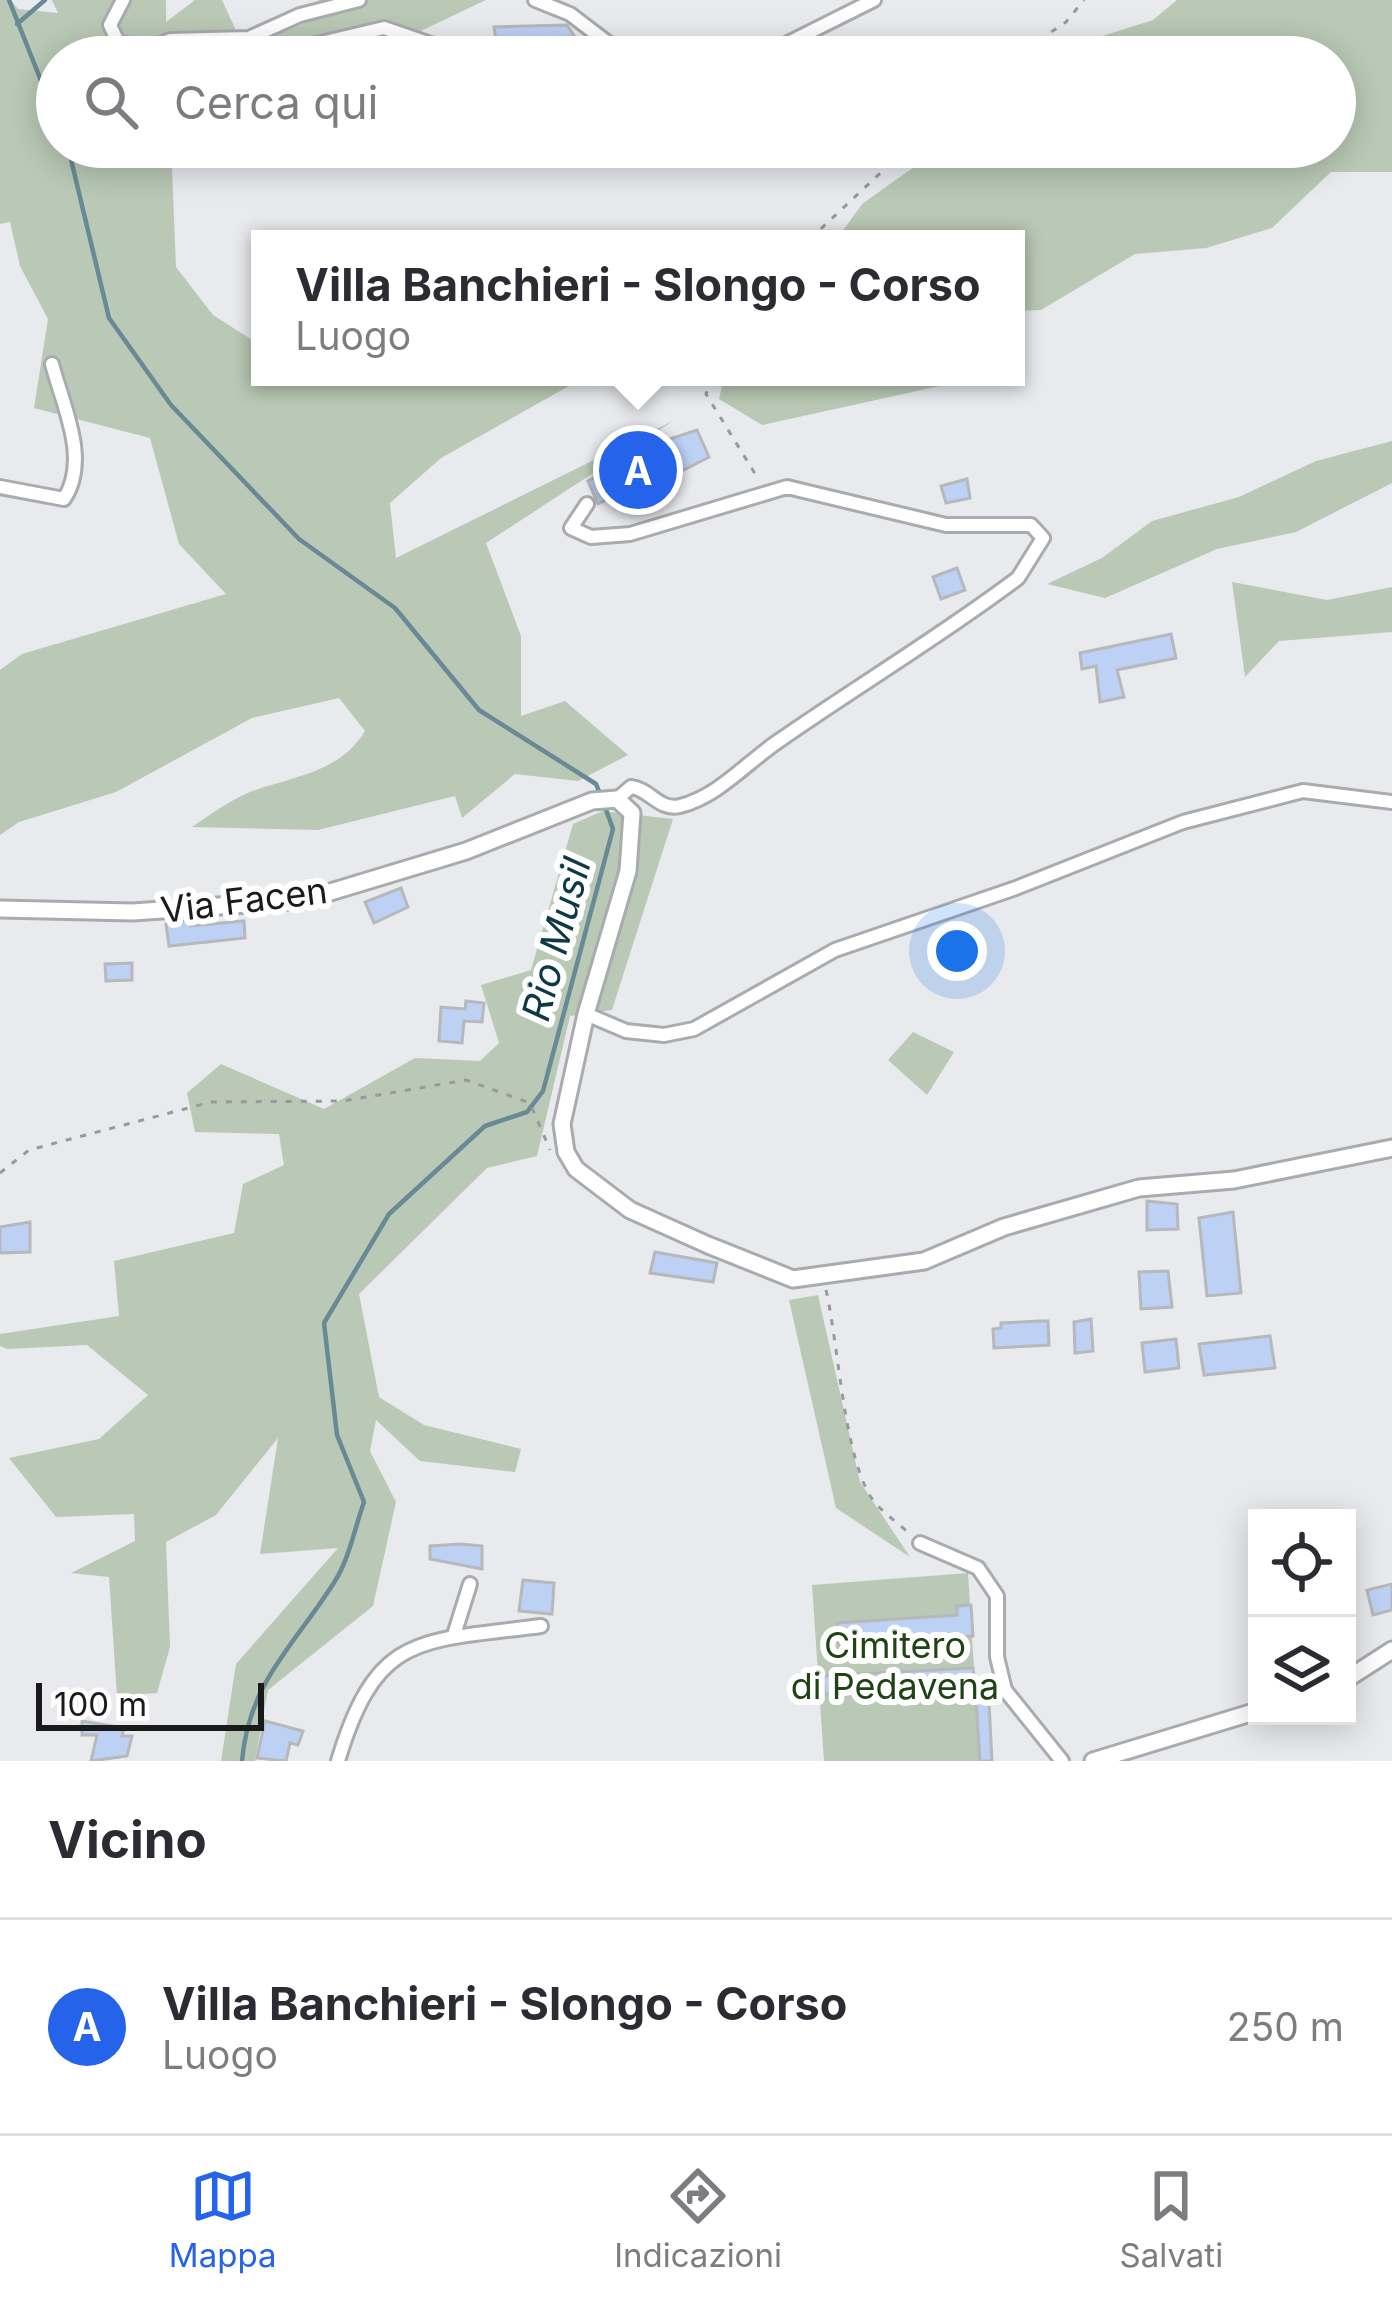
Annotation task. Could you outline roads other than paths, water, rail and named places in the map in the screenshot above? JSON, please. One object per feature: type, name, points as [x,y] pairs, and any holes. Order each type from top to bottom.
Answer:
[{"type":"street","points":[[115,36],[110,25],[123,0]]},
{"type":"street","points":[[300,15],[305,0]]},
{"type":"street","points":[[254,36],[300,15],[358,0]]},
{"type":"street","points":[[535,0],[591,25],[602,36]]},
{"type":"street","points":[[802,36],[874,0]]},
{"type":"street","points":[[350,36],[384,28],[407,36]]},
{"type":"street","points":[[0,487],[64,500],[72,488],[78,469],[52,364]]},
{"type":"street","points":[[587,504],[572,528],[591,537],[669,524],[787,487],[946,525],[1031,525],[1042,538],[1018,578],[768,748],[713,792],[676,808],[662,805],[640,788],[631,787],[617,799],[632,813],[628,871],[586,1014],[562,1124],[566,1152],[577,1169],[630,1210],[793,1280],[924,1261],[1036,1216],[1139,1187],[1234,1180],[1392,1148]]},
{"type":"street","points":[[586,1014],[626,1031],[664,1035],[694,1029],[835,950],[1016,889],[1183,822],[1303,791],[1392,802]]},
{"type":"street","name":"Via Facen","points":[[0,910],[133,912],[304,900],[466,851],[592,801],[617,799]]},
{"type":"street","points":[[920,1543],[978,1568],[997,1596],[997,1657],[1004,1690],[1062,1761]]},
{"type":"street","points":[[454,1635],[470,1584]]},
{"type":"street","points":[[338,1761],[351,1718],[374,1674],[410,1650],[454,1635],[541,1626]]},
{"type":"street","points":[[1356,1673],[1392,1652]]},
{"type":"street","points":[[1094,1761],[1248,1714]]},
{"type":"waterway","name":"Rio Musil","points":[[9,0],[36,68]]},
{"type":"waterway","name":"Rio Musil","points":[[17,24],[45,0]]},
{"type":"waterway","name":"Rio Musil","points":[[73,168],[109,318],[171,405],[299,539],[395,608],[479,710],[596,784],[601,796]]},
{"type":"waterway","name":"Rio Musil","points":[[242,1761],[246,1733],[264,1686],[340,1572],[364,1502],[337,1435],[324,1323],[389,1214],[485,1126],[527,1112],[543,1091],[613,829],[605,807]]},
{"type":"place","name":"Villa Banchieri - Slongo - Corso","points":[[638,470]]},
{"type":"park label","name":"Cimitero di Pedavena","points":[[895,1666]]}]
